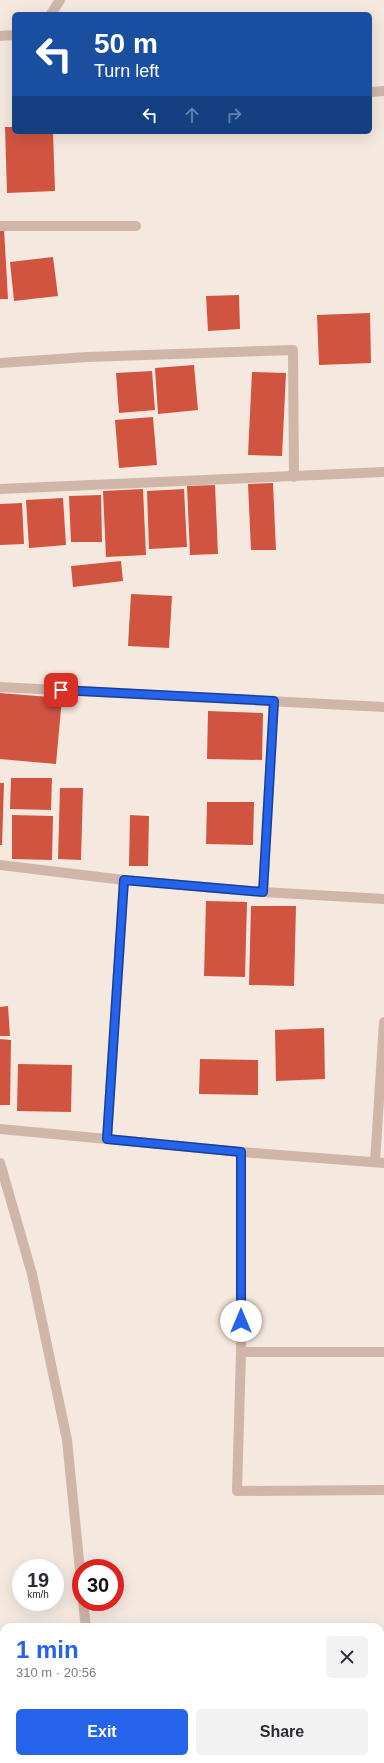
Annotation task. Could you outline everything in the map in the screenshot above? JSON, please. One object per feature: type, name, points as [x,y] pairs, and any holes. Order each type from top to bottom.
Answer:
[{"type":"street","points":[[52,12],[60,0]]},
{"type":"street","points":[[0,36],[12,34]]},
{"type":"street","points":[[372,92],[384,91]]},
{"type":"street","points":[[0,226],[136,226]]},
{"type":"street","points":[[0,363],[86,357],[293,350],[294,477]]},
{"type":"street","points":[[0,489],[384,472]]},
{"type":"street","points":[[0,687],[384,707]]},
{"type":"street","points":[[263,892],[274,701]]},
{"type":"street","points":[[0,865],[124,880],[263,892],[384,899]]},
{"type":"street","points":[[107,1139],[124,880]]},
{"type":"street","points":[[0,1129],[241,1152],[379,1162],[384,1022]]},
{"type":"street","points":[[241,1152],[241,1352],[236,1491],[384,1490]]},
{"type":"street","points":[[0,1163],[32,1274],[67,1440],[79,1559]]},
{"type":"street","points":[[241,1352],[384,1352]]},
{"type":"street","points":[[84,1611],[86,1623]]},
{"type":"building","points":[[5,127],[12,127],[12,134],[53,134],[55,191],[7,193]]},
{"type":"building","points":[[0,229],[4,229],[8,299],[0,299]]},
{"type":"building","points":[[53,257],[58,296],[14,301],[10,262]]},
{"type":"building","points":[[239,295],[240,329],[208,331],[206,296]]},
{"type":"building","points":[[370,313],[371,363],[319,365],[317,315]]},
{"type":"building","points":[[194,365],[198,410],[158,414],[155,368]]},
{"type":"building","points":[[152,371],[155,410],[119,413],[116,373]]},
{"type":"building","points":[[252,372],[286,373],[282,456],[248,455]]},
{"type":"building","points":[[153,417],[157,465],[119,468],[115,420]]},
{"type":"building","points":[[273,483],[276,550],[251,550],[248,484]]},
{"type":"building","points":[[215,485],[218,554],[190,555],[187,486]]},
{"type":"building","points":[[143,489],[146,555],[106,557],[103,491]]},
{"type":"building","points":[[184,489],[187,547],[149,549],[147,491]]},
{"type":"building","points":[[101,495],[102,542],[71,542],[69,496]]},
{"type":"building","points":[[63,498],[66,545],[29,548],[26,500]]},
{"type":"building","points":[[22,503],[24,544],[0,545],[0,504]]},
{"type":"building","points":[[121,561],[123,581],[73,587],[71,566]]},
{"type":"building","points":[[131,594],[172,596],[169,648],[128,646]]},
{"type":"building","points":[[0,693],[62,698],[56,764],[0,759]]},
{"type":"building","points":[[208,711],[263,713],[262,760],[207,759]]},
{"type":"building","points":[[11,778],[52,778],[51,810],[10,809]]},
{"type":"building","points":[[0,783],[4,783],[2,845],[0,845]]},
{"type":"building","points":[[60,788],[83,788],[81,860],[58,859]]},
{"type":"building","points":[[207,802],[254,802],[253,845],[206,844]]},
{"type":"building","points":[[12,815],[53,816],[52,860],[12,859]]},
{"type":"building","points":[[130,815],[149,816],[148,866],[129,866]]},
{"type":"building","points":[[206,901],[247,902],[245,977],[204,976]]},
{"type":"building","points":[[251,906],[296,906],[294,986],[249,985]]},
{"type":"building","points":[[8,1006],[10,1036],[0,1036],[0,1007]]},
{"type":"building","points":[[324,1028],[325,1079],[276,1081],[275,1030]]},
{"type":"building","points":[[0,1039],[11,1040],[10,1105],[0,1105]]},
{"type":"building","points":[[200,1059],[258,1060],[258,1095],[199,1094]]},
{"type":"building","points":[[18,1064],[72,1065],[71,1112],[17,1111]]},
{"type":"route","points":[[61,690],[274,701],[263,892],[124,880],[107,1139],[241,1152],[241,1321]]}]
